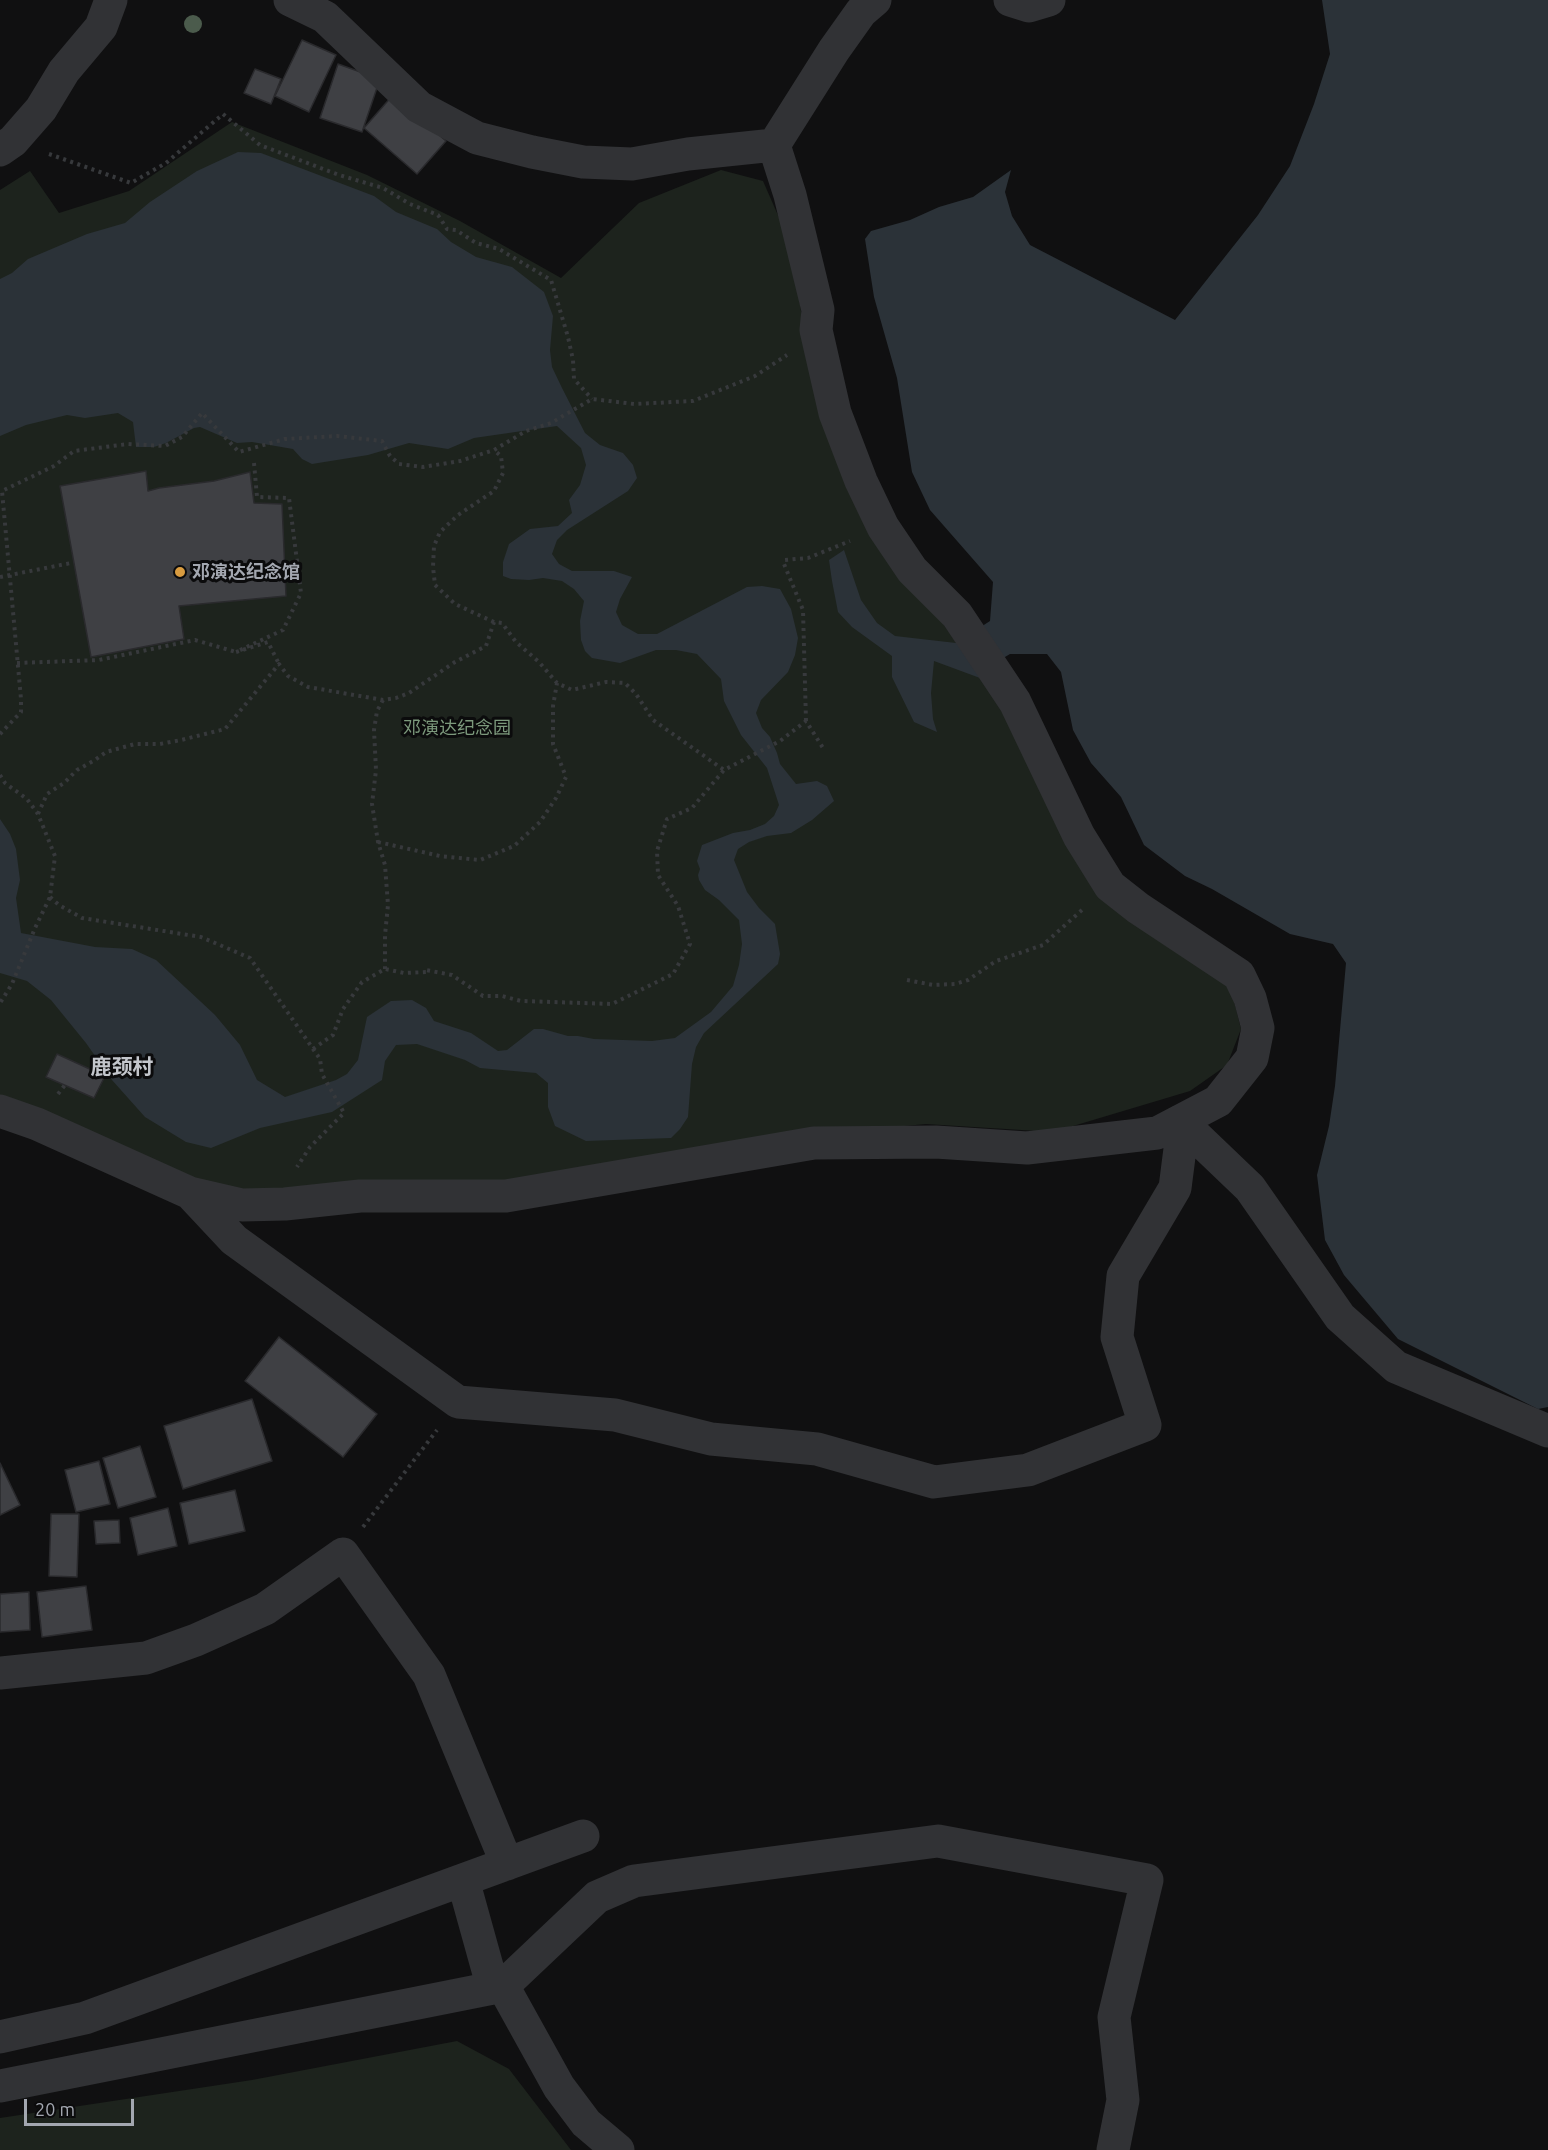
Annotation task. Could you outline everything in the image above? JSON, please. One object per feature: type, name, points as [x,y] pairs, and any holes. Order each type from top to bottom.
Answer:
[{"type":"street","points":[[7,146],[41,110],[64,71],[101,27],[111,0]]},
{"type":"street","points":[[290,0],[325,17],[419,107],[477,138],[583,162],[632,164],[688,154],[774,145]]},
{"type":"street","points":[[774,145],[834,50],[861,12],[875,0]]},
{"type":"street","points":[[1010,0],[1029,6],[1049,0]]},
{"type":"street","points":[[0,1111],[37,1124],[189,1193],[242,1205],[285,1204],[360,1196],[506,1196],[814,1143],[936,1142],[1027,1148],[1157,1133],[1218,1101],[1252,1058],[1258,1028],[1250,998],[1239,975],[1138,908],[1110,886],[1079,836],[1015,702],[1000,683],[957,615],[912,570],[884,527],[861,482],[835,412],[816,330],[818,310],[790,195],[774,145]]},
{"type":"street","points":[[189,1193],[234,1240],[458,1402],[615,1415],[711,1439],[817,1449],[934,1482],[1028,1470],[1145,1425],[1117,1337],[1123,1276],[1174,1188],[1181,1141],[1180,1121]]},
{"type":"street","points":[[1180,1121],[1250,1188],[1340,1317],[1396,1367],[1548,1431]]},
{"type":"street","points":[[0,1673],[146,1658],[196,1640],[265,1609],[343,1554],[429,1675],[507,1864]]},
{"type":"street","points":[[0,2037],[85,2018],[583,1836]]},
{"type":"street","points":[[0,2086],[498,1987],[597,1897],[634,1881],[938,1841],[1148,1880],[1114,2017],[1124,2100],[1113,2150]]},
{"type":"street","points":[[463,1880],[498,1987],[560,2087],[586,2123],[618,2150]]},
{"type":"path","points":[[7,146],[131,183],[166,163],[224,114],[260,145],[339,176],[383,188],[410,204],[438,215],[447,229],[456,230],[476,243],[499,249],[551,280],[568,337],[574,379],[592,399]]},
{"type":"path","points":[[0,734],[21,712],[2,491],[54,466],[74,451],[128,444],[165,446],[182,437],[202,413],[238,452],[285,440],[338,436],[382,441],[390,456],[399,464],[423,467],[460,461],[494,450],[526,431],[551,423],[592,399],[634,404],[693,401],[755,376],[794,350],[816,330]]},
{"type":"path","points":[[494,450],[501,456],[503,473],[495,491],[458,515],[440,532],[434,546],[435,585],[455,604],[494,622],[502,622],[516,642],[539,662],[557,683],[572,690],[606,682],[625,683],[636,694],[653,720],[724,770]]},
{"type":"path","points":[[236,652],[283,630],[301,593],[289,498],[257,497],[254,463]]},
{"type":"path","points":[[823,748],[806,721],[803,610],[784,564],[785,560],[807,558],[884,527]]},
{"type":"path","points":[[0,577],[71,563]]},
{"type":"path","points":[[17,663],[99,660],[195,640],[236,652],[268,642],[288,676],[308,687],[383,700],[409,693],[455,662],[486,646],[494,622]]},
{"type":"path","points":[[38,814],[47,794],[64,783],[77,770],[106,752],[135,744],[160,744],[181,740],[225,729],[279,664]]},
{"type":"path","points":[[378,842],[440,856],[480,860],[514,846],[540,822],[556,798],[566,777],[553,744],[553,706],[557,683]]},
{"type":"path","points":[[383,700],[377,711],[374,730],[376,770],[372,804],[378,842],[385,865],[388,905],[385,969]]},
{"type":"path","points":[[313,1049],[333,1035],[343,1009],[362,982],[385,969],[404,973],[427,972],[426,970],[452,975],[483,996],[502,996],[521,1001],[612,1004],[673,974],[690,944],[678,906],[658,875],[657,851],[667,819],[692,808],[724,770],[780,741],[806,721]]},
{"type":"path","points":[[0,774],[5,783],[27,799],[38,814],[56,856],[50,897],[34,928],[12,984],[0,1003]]},
{"type":"path","points":[[907,980],[933,985],[955,984],[968,980],[996,961],[1043,945],[1110,886]]},
{"type":"path","points":[[50,897],[82,918],[201,937],[250,958],[320,1059],[322,1074],[344,1113],[310,1147],[297,1167],[285,1204]]},
{"type":"path","points":[[343,1554],[458,1402]]},
{"type":"green space","name":"邓演达纪念园","points":[[232,122],[367,175],[460,221],[561,278],[639,203],[721,170],[763,181],[791,245],[802,318],[940,619],[1022,740],[1059,819],[1231,989],[1241,1029],[1227,1065],[1190,1091],[1053,1132],[926,1124],[733,1142],[534,1179],[227,1195],[0,1111],[0,190],[30,171],[59,213],[129,191]]},
{"type":"green space","points":[[457,2041],[509,2069],[571,2150],[0,2150],[0,2118],[252,2080]]},
{"type":"shaded area","points":[[1322,0],[1548,0],[1548,1407],[1538,1409],[1398,1339],[1344,1275],[1325,1240],[1317,1175],[1329,1126],[1335,1086],[1346,963],[1333,944],[1290,934],[1185,876],[1144,845],[1121,797],[1091,763],[1073,730],[1061,672],[1047,654],[1010,654],[983,670],[980,678],[934,661],[931,693],[933,719],[937,732],[914,722],[892,677],[892,656],[852,627],[838,612],[832,581],[829,560],[844,550],[861,600],[877,623],[895,636],[956,643],[990,621],[993,582],[930,510],[912,472],[897,378],[874,297],[865,239],[871,231],[910,220],[939,207],[973,197],[1011,170],[1005,192],[1012,216],[1030,245],[1175,320],[1258,215],[1290,166],[1330,54]]},
{"type":"shaded area","points":[[238,152],[261,153],[374,196],[396,212],[437,229],[451,242],[476,257],[512,267],[544,292],[553,316],[550,350],[552,367],[562,388],[585,433],[600,445],[623,453],[633,465],[637,478],[628,491],[567,530],[557,540],[552,554],[559,564],[572,571],[614,571],[632,577],[616,612],[622,625],[638,634],[657,634],[747,587],[762,586],[780,589],[791,609],[798,638],[795,655],[788,672],[761,700],[756,713],[762,728],[770,737],[780,764],[796,784],[817,781],[827,786],[834,801],[812,820],[791,833],[767,836],[749,842],[738,849],[734,860],[747,892],[775,924],[780,954],[778,964],[704,1033],[696,1047],[692,1064],[688,1117],[671,1138],[586,1141],[555,1126],[548,1107],[548,1083],[536,1073],[480,1068],[465,1060],[417,1044],[396,1045],[385,1061],[382,1080],[332,1112],[260,1128],[211,1148],[186,1142],[145,1117],[112,1080],[51,1000],[27,981],[0,973],[0,819],[16,849],[20,880],[16,898],[21,933],[95,947],[132,949],[156,960],[215,1015],[240,1045],[257,1080],[285,1097],[347,1074],[358,1060],[367,1017],[391,1001],[412,1000],[426,1008],[434,1021],[471,1033],[498,1051],[507,1050],[534,1029],[594,1039],[652,1041],[675,1038],[711,1012],[733,986],[742,944],[739,920],[705,890],[699,880],[700,869],[697,861],[702,845],[765,824],[774,816],[779,805],[767,768],[741,735],[724,701],[721,679],[697,654],[676,650],[656,650],[620,663],[592,658],[585,651],[581,640],[580,621],[584,601],[574,589],[562,581],[543,578],[511,579],[503,576],[503,562],[509,544],[530,529],[558,526],[572,513],[569,500],[580,485],[586,465],[581,448],[557,426],[474,438],[448,449],[409,443],[368,455],[312,464],[302,459],[293,449],[252,442],[237,443],[200,427],[154,447],[136,447],[133,422],[118,413],[85,418],[67,415],[26,425],[0,436],[0,279],[12,273],[28,259],[87,234],[125,223],[150,202],[197,171]]},
{"type":"building","points":[[302,40],[336,55],[309,112],[275,96]]},
{"type":"building","points":[[338,64],[380,79],[362,132],[320,118]]},
{"type":"building","points":[[255,69],[281,79],[271,104],[244,93]]},
{"type":"building","points":[[393,95],[446,141],[417,174],[364,128]]},
{"type":"building","name":"邓演达纪念馆","points":[[146,471],[148,491],[214,481],[250,472],[254,503],[282,504],[286,596],[179,606],[184,639],[91,657],[60,486]]},
{"type":"building","points":[[57,1054],[105,1076],[94,1098],[46,1077]]},
{"type":"building","points":[[279,1337],[377,1414],[343,1457],[245,1381]]},
{"type":"building","points":[[252,1399],[272,1461],[183,1489],[164,1426]]},
{"type":"building","points":[[140,1446],[156,1497],[118,1508],[103,1458]]},
{"type":"building","points":[[99,1461],[110,1504],[76,1512],[65,1470]]},
{"type":"building","points":[[0,1463],[20,1505],[0,1515]]},
{"type":"building","points":[[235,1490],[245,1531],[189,1544],[180,1503]]},
{"type":"building","points":[[168,1508],[177,1546],[138,1555],[130,1518]]},
{"type":"building","points":[[51,1514],[79,1514],[77,1577],[49,1576]]},
{"type":"building","points":[[119,1520],[120,1543],[96,1544],[94,1521]]},
{"type":"building","points":[[86,1586],[92,1630],[42,1637],[37,1592]]},
{"type":"building","points":[[29,1592],[30,1630],[0,1632],[0,1594]]},
{"type":"place","name":"邓演达纪念馆","points":[[180,572]]},
{"type":"district","name":"鹿颈村","points":[[122,1067]]}]
